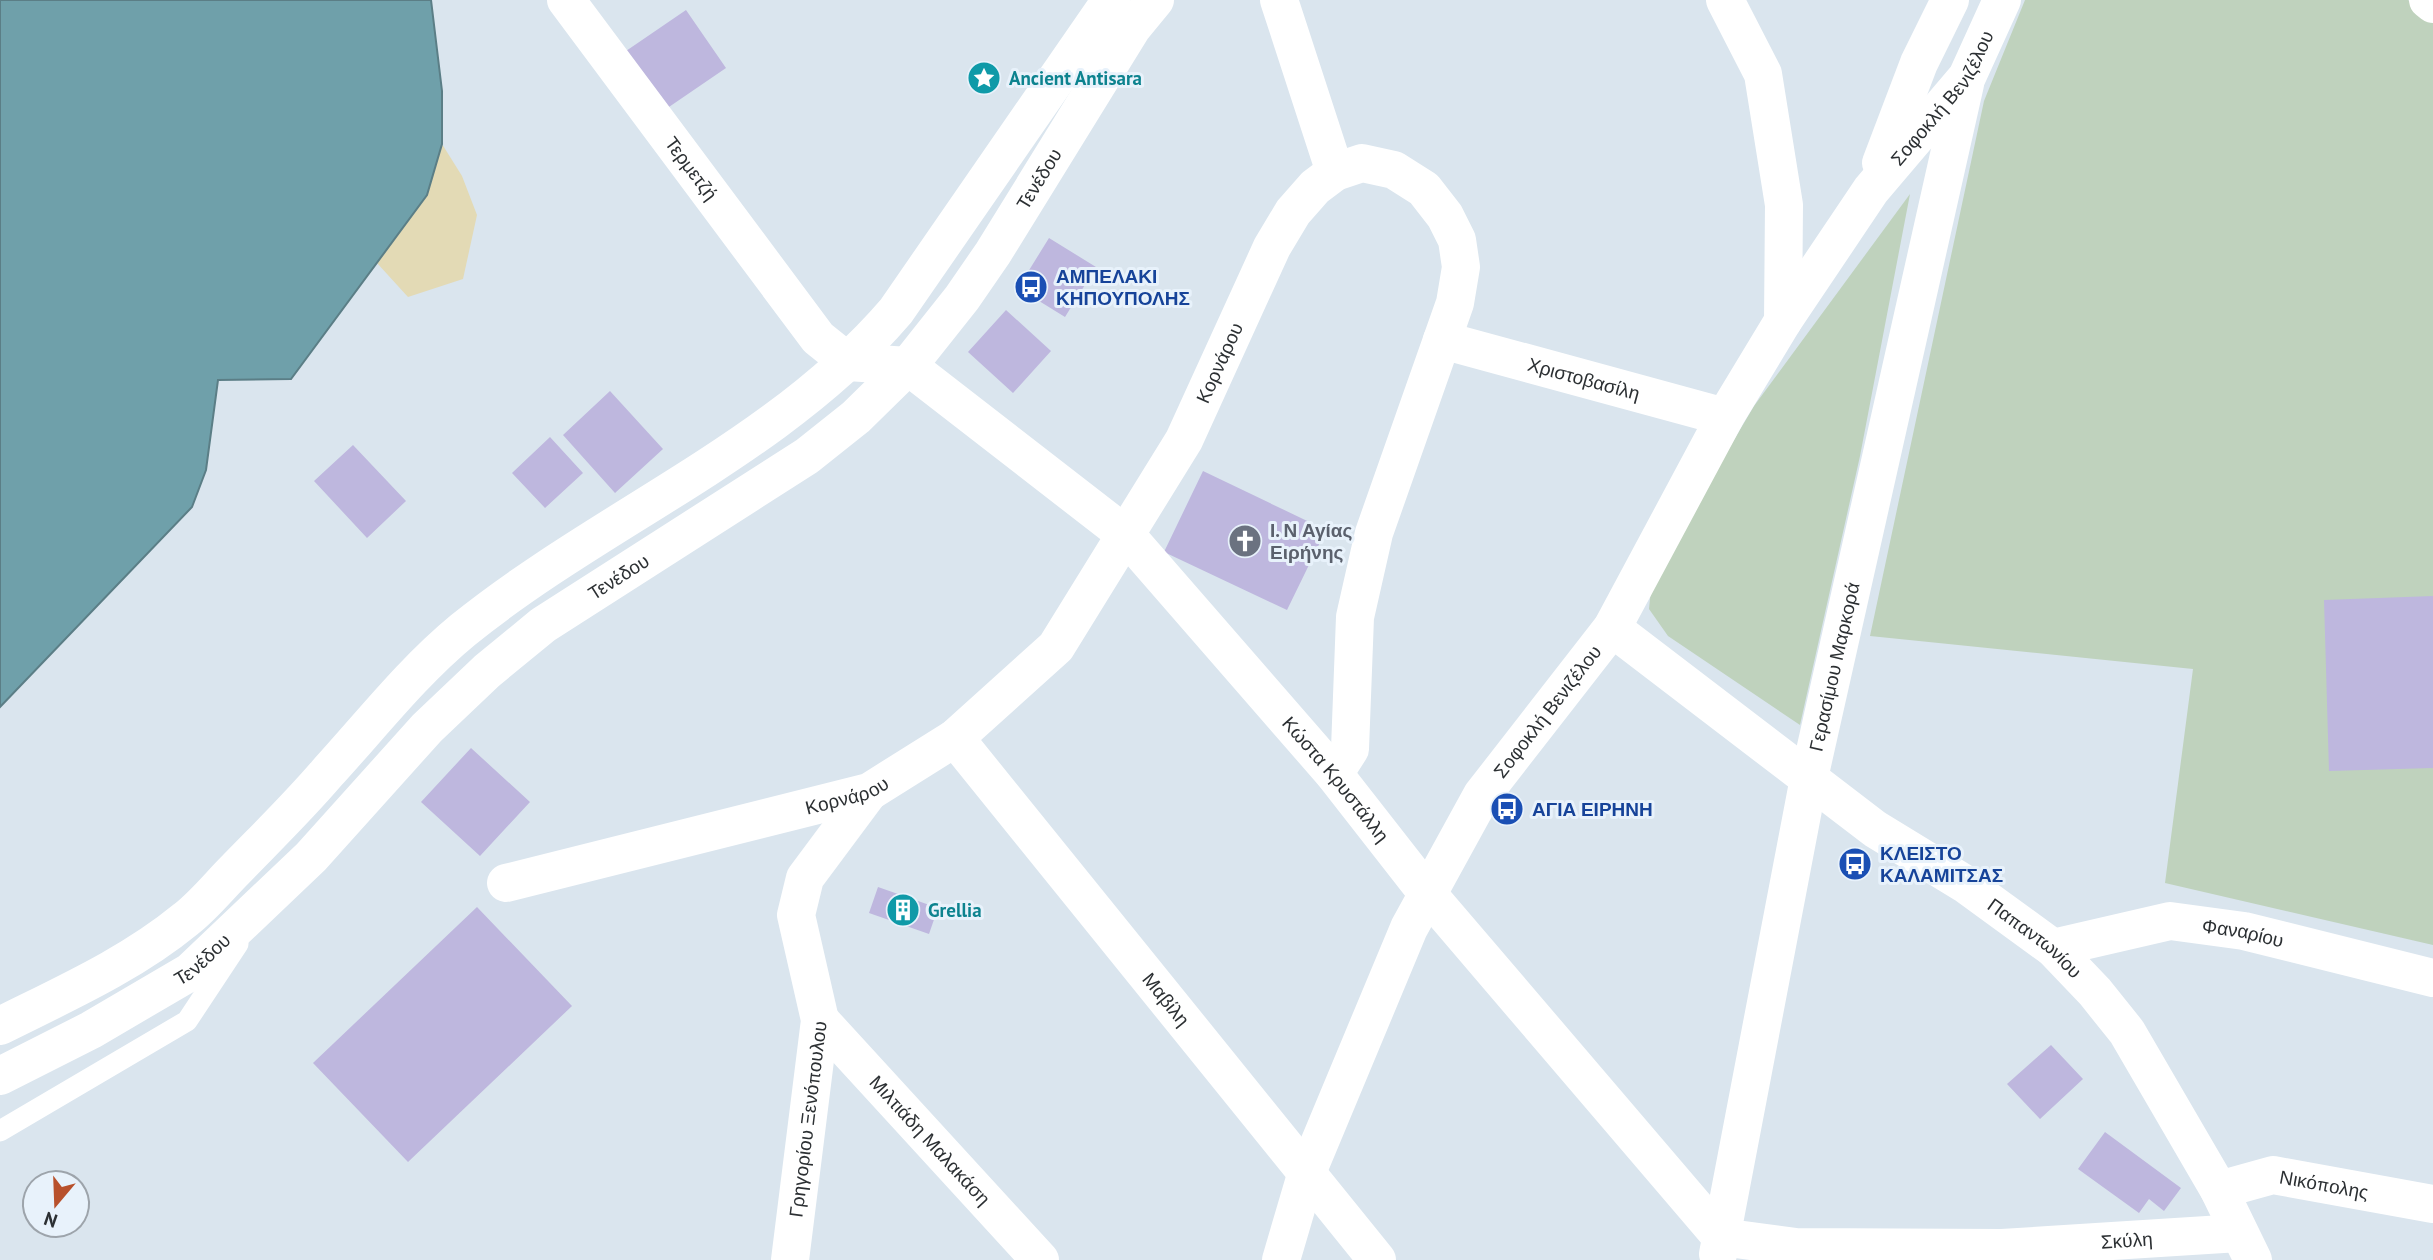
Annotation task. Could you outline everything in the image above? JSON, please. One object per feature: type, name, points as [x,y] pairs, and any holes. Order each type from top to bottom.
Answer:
[{"type":"street","name":"Τερμετζή","points":[[566,0],[818,338],[848,362]]},
{"type":"street","name":"Τενέδου","points":[[0,1026],[125,963],[188,918],[279,825],[397,694],[460,633],[519,587],[777,422],[826,383],[875,336],[912,290],[1111,0]]},
{"type":"street","name":"Τενέδου","points":[[0,1076],[91,1030],[190,972],[264,905],[427,728],[487,671],[543,625],[807,456],[856,417],[908,366],[954,308],[993,253],[1132,28],[1155,0]]},
{"type":"street","points":[[1279,0],[1335,172]]},
{"type":"street","points":[[1725,0],[1763,74],[1784,205],[1783,321]]},
{"type":"street","name":"Σοφοκλή Βενιζέλου","points":[[1871,190],[1919,63],[1950,0]]},
{"type":"street","name":"Σοφοκλή Βενιζέλου","points":[[1281,1260],[1306,1175],[1399,953],[1427,893],[1482,795],[1612,628],[1725,417],[1783,321],[1871,190],[1967,77],[2003,0]]},
{"type":"street","points":[[2428,0],[2433,4]]},
{"type":"street","name":"Γερασίμου Μαρκορά","points":[[1719,1248],[1809,778],[1967,77]]},
{"type":"street","name":"Κορνάρου","points":[[506,883],[869,792],[955,738],[1056,647],[1184,440],[1272,247],[1293,212],[1315,187],[1335,172],[1362,163],[1394,170],[1423,189],[1445,216],[1457,240],[1461,268],[1455,303],[1374,533],[1355,617],[1350,750],[1334,774]]},
{"type":"street","name":"Χριστοβασίλη","points":[[1441,340],[1725,417]]},
{"type":"street","points":[[848,362],[908,366]]},
{"type":"street","name":"Κώστα Κρυστάλλη","points":[[908,366],[1126,535],[1334,774],[1427,893],[1719,1248]]},
{"type":"street","name":"Παπαντωνίου","points":[[1612,628],[1875,829],[1965,884],[2053,948],[2095,992],[2127,1032],[2219,1190],[2246,1246]]},
{"type":"street","name":"Μαβίλη","points":[[955,738],[1377,1260]]},
{"type":"street","name":"Γρηγορίου Ξενόπουλου","points":[[790,1260],[821,1020],[796,915],[805,878],[869,792]]},
{"type":"street","name":"Φαναρίου","points":[[2053,948],[2170,921],[2244,931],[2433,978]]},
{"type":"street","name":"Μιλτιάδη Μαλακάση","points":[[821,1020],[1040,1260]]},
{"type":"street","name":"Νικόπολης","points":[[2219,1190],[2273,1175],[2433,1204]]},
{"type":"street","name":"Σκύλη","points":[[1719,1248],[1796,1247],[2002,1254],[2246,1246]]},
{"type":"lane","points":[[0,1131],[187,1021],[264,905]]},
{"type":"green space","points":[[2025,0],[2408,0],[2433,19],[2433,945],[2165,883],[2193,669],[1870,636],[1984,101]]},
{"type":"green space","points":[[1910,194],[1860,456],[1800,725],[1668,636],[1649,609],[1652,579],[1754,406]]},
{"type":"sand","points":[[442,144],[462,176],[477,215],[463,279],[408,297],[377,263],[427,195]]},
{"type":"water","points":[[0,0],[431,0],[442,91],[442,144],[427,195],[291,379],[218,380],[206,470],[192,507],[0,707]]},
{"type":"building","points":[[686,10],[726,68],[666,109],[626,51]]},
{"type":"building","points":[[1049,238],[1096,267],[1065,317],[1018,288]]},
{"type":"building","points":[[1006,310],[1051,351],[1013,393],[968,352]]},
{"type":"building","points":[[610,391],[663,449],[615,493],[563,435]]},
{"type":"building","points":[[550,437],[583,473],[545,508],[512,473]]},
{"type":"building","points":[[353,445],[406,501],[367,538],[314,481]]},
{"type":"building","name":"Ι. Ν Αγίας Ειρήνης","points":[[1203,471],[1326,530],[1287,610],[1164,552]]},
{"type":"building","points":[[2433,596],[2433,768],[2329,771],[2324,600]]},
{"type":"building","points":[[471,748],[530,802],[480,856],[421,802]]},
{"type":"building","name":"Grellia","points":[[878,887],[938,908],[929,934],[869,913]]},
{"type":"building","points":[[477,907],[572,1006],[408,1162],[313,1063]]},
{"type":"building","points":[[2051,1045],[2083,1079],[2040,1119],[2007,1084]]},
{"type":"building","points":[[2105,1132],[2181,1188],[2164,1211],[2149,1199],[2139,1213],[2078,1169]]},
{"type":"place","name":"Ancient Antisara","points":[[984,78]]},
{"type":"place","name":"ΑΜΠΕΛΑΚΙ ΚΗΠΟΥΠΟΛΗΣ","points":[[1031,287]]},
{"type":"place","name":"Ι. Ν Αγίας Ειρήνης","points":[[1245,541]]},
{"type":"place","name":"ΑΓΙΑ ΕΙΡΗΝΗ","points":[[1507,809]]},
{"type":"place","name":"ΚΛΕΙΣΤΟ ΚΑΛΑΜΙΤΣΑΣ","points":[[1855,864]]},
{"type":"place","name":"Grellia","points":[[903,910]]}]
